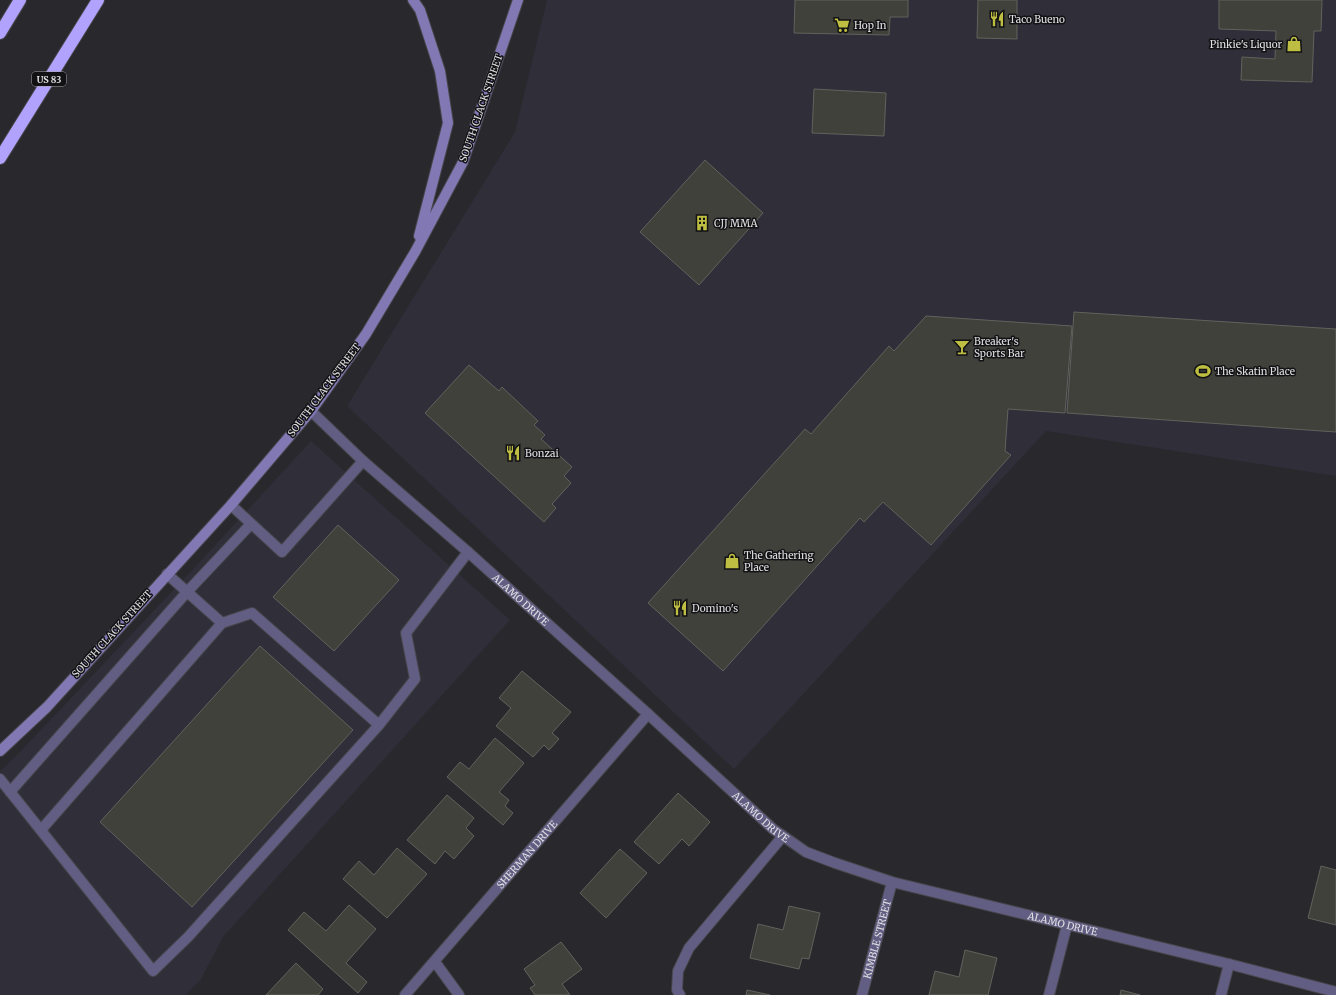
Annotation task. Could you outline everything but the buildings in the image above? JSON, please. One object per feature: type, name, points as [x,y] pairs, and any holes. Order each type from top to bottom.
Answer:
[{"type":"highway","points":[[0,33],[20,0]]},
{"type":"highway","name":"US 83","points":[[0,158],[98,0]]},
{"type":"main road","points":[[413,0],[420,10],[440,71],[448,123],[415,252]]},
{"type":"main road","name":"SOUTH CLACK STREET","points":[[0,751],[47,707],[231,505],[311,411],[366,334],[415,252],[463,162],[518,0]]},
{"type":"street","name":"ALAMO DRIVE","points":[[311,411],[363,461],[468,552],[773,829],[806,852],[892,882],[1229,964],[1336,992]]},
{"type":"street","points":[[231,505],[282,552],[363,461]]},
{"type":"street","points":[[10,792],[188,592],[251,524]]},
{"type":"street","points":[[0,778],[153,971],[188,937],[380,725],[415,679],[406,633],[468,552]]},
{"type":"street","points":[[167,574],[222,623]]},
{"type":"street","points":[[40,830],[222,623],[252,613],[380,725]]},
{"type":"street","name":"SHERMAN DRIVE","points":[[405,995],[648,714]]},
{"type":"street","points":[[680,995],[677,990],[678,971],[689,948],[784,836]]},
{"type":"street","name":"KIMBLE STREET","points":[[862,995],[892,882]]},
{"type":"street","points":[[1049,995],[1067,924]]},
{"type":"street","points":[[435,962],[459,995]]},
{"type":"street","points":[[1221,995],[1229,964]]},
{"type":"shaded area","points":[[547,0],[1336,0],[1336,476],[1046,431],[734,769],[347,406],[515,132]]},
{"type":"shaded area","points":[[311,441],[510,620],[223,937],[201,979],[186,995],[0,995],[0,771],[18,754],[196,566]]},
{"type":"place","name":"Taco Bueno","points":[[997,19]]},
{"type":"place","name":"Hop In","points":[[842,25]]},
{"type":"place","name":"Pinkie's Liquor","points":[[1294,44]]},
{"type":"place","name":"CJJ MMA","points":[[702,223]]},
{"type":"place","name":"Breaker's Sports Bar","points":[[962,347]]},
{"type":"place","name":"The Skatin Place","points":[[1203,371]]},
{"type":"place","name":"Bonzai","points":[[513,453]]},
{"type":"place","name":"The Gathering Place","points":[[732,561]]},
{"type":"place","name":"Domino's","points":[[680,608]]}]
